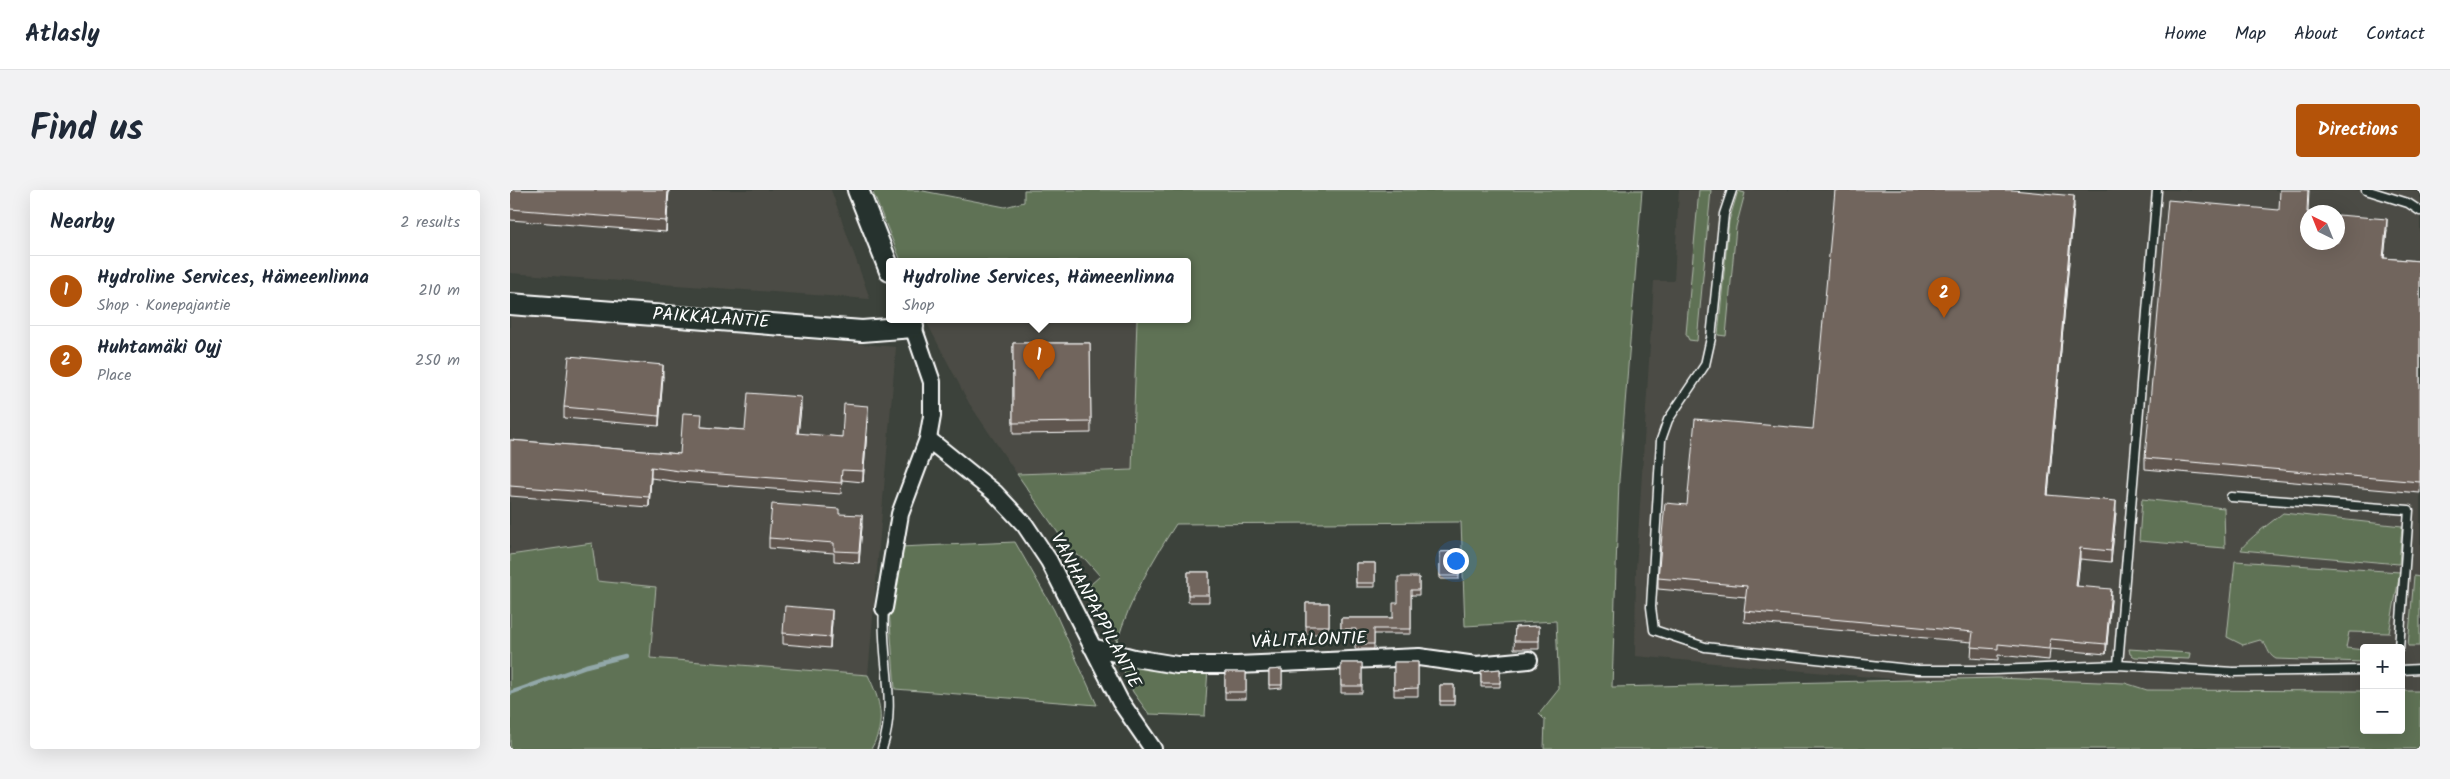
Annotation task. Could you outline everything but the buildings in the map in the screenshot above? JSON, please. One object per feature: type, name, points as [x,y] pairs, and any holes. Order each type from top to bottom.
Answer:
[{"type":"street","points":[[858,190],[886,261]]},
{"type":"street","name":"PAIKKALANTIE","points":[[510,304],[862,331],[911,323]]},
{"type":"street","points":[[884,608],[900,514],[928,439],[932,416],[932,382],[911,323]]},
{"type":"street","name":"VANHANPAPPILANTIE","points":[[928,439],[995,493],[1025,525],[1049,561],[1120,701],[1153,749]]},
{"type":"street","name":"VÄLITALONTIE","points":[[1092,647],[1134,658],[1177,665],[1237,665],[1419,657],[1476,665],[1529,660]]},
{"type":"lane","points":[[1732,190],[1724,214],[1708,354],[1701,372],[1668,420],[1661,440],[1651,607],[1654,630],[1704,647],[1918,670],[1994,670],[2118,665],[2233,672],[2360,670]]},
{"type":"lane","points":[[2118,665],[2157,190]]},
{"type":"lane","points":[[2366,190],[2408,203],[2420,211]]},
{"type":"lane","points":[[2230,497],[2409,510],[2400,644]]},
{"type":"lane","points":[[882,749],[889,704],[883,633],[884,608]]},
{"type":"lane","points":[[2405,670],[2420,669]]},
{"type":"shaded area","points":[[510,190],[831,190],[870,299],[510,273]]},
{"type":"shaded area","points":[[1679,190],[2420,190],[2420,692],[2405,691],[2405,644],[2360,644],[2360,691],[2147,690],[2125,683],[1997,678],[1906,680],[1635,656],[1636,570],[1654,281],[1674,281]]},
{"type":"shaded area","points":[[510,315],[896,347],[868,675],[650,659],[656,587],[597,581],[591,543],[510,555]]},
{"type":"shaded area","points":[[927,323],[1137,323],[1132,470],[1017,474],[969,403]]},
{"type":"green space","points":[[876,190],[918,190],[1005,207],[1024,202],[1024,190],[1642,190],[1619,480],[1612,687],[1997,678],[2125,683],[2147,690],[2360,691],[2360,734],[2405,734],[2405,691],[2420,691],[2420,749],[1544,749],[1545,720],[1539,714],[1559,689],[1556,621],[1465,626],[1461,522],[1176,524],[1142,581],[1128,611],[1117,642],[1090,585],[1100,576],[1085,559],[1072,553],[1017,474],[1132,470],[1137,323],[1191,323],[1191,258],[900,258],[873,193]]},
{"type":"green space","points":[[1699,190],[1711,190],[1697,341],[1689,340],[1686,334]]},
{"type":"green space","points":[[1738,191],[1745,193],[1736,227],[1726,336],[1718,335],[1729,221]]},
{"type":"green space","points":[[2142,499],[2224,508],[2225,548],[2139,541]]},
{"type":"green space","points":[[2283,513],[2402,526],[2399,564],[2241,550],[2253,537]]},
{"type":"green space","points":[[1015,542],[1054,610],[1097,705],[895,689],[889,610],[899,547]]},
{"type":"green space","points":[[592,543],[597,581],[656,587],[650,658],[868,675],[876,693],[880,711],[879,730],[871,749],[510,749],[510,555]]},
{"type":"green space","points":[[2235,561],[2400,572],[2389,633],[2349,632],[2346,648],[2360,650],[2360,662],[2276,659],[2260,640],[2243,645],[2227,637]]},
{"type":"green space","points":[[2414,576],[2420,577],[2420,646],[2408,646]]},
{"type":"green space","points":[[2129,649],[2190,653],[2189,659],[2135,657],[2130,654]]},
{"type":"green space","points":[[1118,657],[1208,667],[1205,716],[1149,714],[1133,692]]},
{"type":"waterway","points":[[510,693],[586,666],[625,656]]},
{"type":"place","name":"Huhtamäki Oyj","points":[[1944,318]]},
{"type":"place","name":"Hydroline Services, Hämeenlinna","points":[[1039,380]]}]
